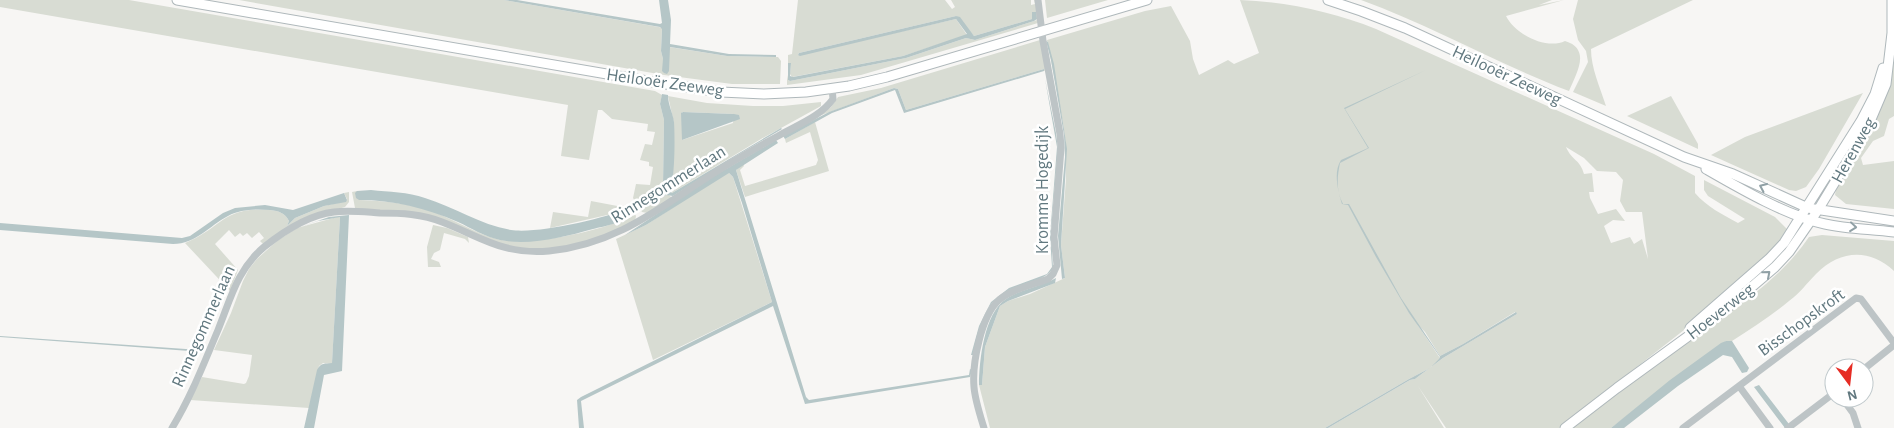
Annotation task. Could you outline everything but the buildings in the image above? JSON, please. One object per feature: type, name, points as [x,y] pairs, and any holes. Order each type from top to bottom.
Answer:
[{"type":"street","name":"Heilooër Zeeweg","points":[[177,0],[696,88],[735,93],[783,94],[832,88],[887,77],[1147,0]]},
{"type":"street","name":"Kromme Hogedijk","points":[[984,428],[974,383],[976,355],[989,313],[1004,296],[1048,279],[1056,268],[1054,237],[1061,141],[1038,0]]},
{"type":"street","name":"Heilooër Zeeweg","points":[[1328,0],[1361,10],[1405,28],[1684,156],[1733,174],[1808,208],[1894,221]]},
{"type":"street","name":"Herenweg","points":[[1812,220],[1866,131],[1886,84],[1891,46],[1892,0]]},
{"type":"street","name":"Herenweg","points":[[1802,217],[1868,108],[1891,46]]},
{"type":"street","name":"Rinnegommerlaan","points":[[172,428],[195,384],[244,268],[264,247],[300,223],[335,212],[399,213],[428,217],[507,250],[532,252],[578,246],[614,235],[629,228],[711,175],[818,114],[833,99],[832,88]]},
{"type":"street","name":"Heilooër Zeeweg","points":[[1684,156],[1730,183],[1802,217],[1826,225],[1894,232]]},
{"type":"street","name":"Hoeverweg","points":[[1617,388],[1709,312],[1769,259],[1784,243],[1802,217]]},
{"type":"street","name":"Hoeverweg","points":[[1565,428],[1727,308],[1751,288],[1789,252],[1812,220]]},
{"type":"street","name":"Bisschopskroft","points":[[1683,428],[1856,298],[1861,299],[1894,344]]},
{"type":"street","points":[[1874,361],[1894,344]]},
{"type":"street","points":[[1739,386],[1770,428]]},
{"type":"street","points":[[1789,427],[1824,401]]},
{"type":"street","points":[[1849,408],[1858,428]]},
{"type":"shaded area","points":[[0,0],[129,0],[655,91],[662,95],[660,104],[664,120],[663,184],[640,201],[643,208],[666,195],[672,198],[647,213],[642,212],[633,198],[636,184],[650,185],[653,167],[649,166],[649,162],[640,160],[645,144],[652,145],[655,132],[647,131],[648,124],[612,119],[602,110],[598,110],[589,160],[561,156],[568,105],[0,7]]},
{"type":"shaded area","points":[[239,0],[504,0],[662,28],[661,51],[663,59],[669,47],[727,56],[778,57],[781,61],[780,84],[732,84],[664,75]]},
{"type":"shaded area","points":[[504,0],[517,0],[660,24],[662,23],[659,0],[668,0],[671,20],[670,44],[729,54],[776,55],[776,57],[727,56],[670,47],[669,71],[667,74],[662,71],[662,29],[660,27]]},
{"type":"shaded area","points":[[798,0],[945,0],[952,9],[955,7],[951,0],[1031,0],[1031,5],[1035,4],[1034,0],[1037,0],[1038,23],[861,75],[787,85],[787,75],[790,81],[906,58],[966,38],[975,40],[1037,20],[1032,13],[1032,19],[974,36],[956,16],[799,53],[798,55],[956,19],[967,35],[903,56],[792,77],[790,74],[791,63],[788,64],[788,55],[792,54]]},
{"type":"shaded area","points":[[1045,0],[1108,0],[1047,18]]},
{"type":"shaded area","points":[[1240,0],[1292,6],[1360,23],[1654,154],[1695,176],[1695,193],[1710,206],[1738,223],[1745,219],[1708,196],[1704,190],[1704,180],[1775,217],[1788,230],[1784,238],[1725,296],[1559,428],[1446,428],[1418,386],[1444,428],[1328,428],[1410,380],[1415,379],[1429,369],[1325,428],[990,428],[979,385],[982,385],[985,347],[1000,306],[1065,278],[1061,245],[1066,179],[1066,145],[1047,40],[1145,11],[1171,6],[1190,41],[1193,59],[1199,75],[1228,60],[1234,64],[1259,53]],"holes":[[[1566,147],[1584,158],[1597,171],[1616,172],[1623,180],[1620,201],[1626,212],[1642,212],[1648,259],[1642,239],[1634,244],[1630,237],[1611,243],[1604,226],[1613,220],[1625,221],[1616,209],[1598,214],[1589,192],[1594,192],[1592,173],[1584,174],[1580,165]],[[1515,312],[1517,314],[1432,366],[1440,358],[1417,324],[1425,332],[1440,356]]]},
{"type":"shaded area","points":[[1361,0],[1552,0],[1539,5],[1564,0],[1506,16],[1516,29],[1532,39],[1549,43],[1565,41],[1573,45],[1578,50],[1580,56],[1578,70],[1569,91],[1413,21]]},
{"type":"shaded area","points":[[1578,0],[1693,0],[1591,49],[1594,70],[1606,106],[1573,92],[1588,62],[1586,51],[1578,40],[1573,19]]},
{"type":"shaded area","points":[[1032,12],[1036,12],[1037,19],[1034,21],[975,40],[966,38],[906,58],[788,80],[788,63],[791,63],[790,76],[793,77],[903,56],[967,34],[956,19],[800,56],[798,55],[799,53],[956,16],[960,17],[974,36],[1032,19]]},
{"type":"shaded area","points":[[1040,40],[1046,70],[1044,71],[1044,69],[906,110],[898,89],[894,88],[819,116],[831,107],[838,97],[881,88]]},
{"type":"shaded area","points":[[1046,41],[1048,42],[1054,64],[1067,149],[1061,245],[1065,278],[1062,279],[1058,236],[1065,157],[1064,135]]},
{"type":"shaded area","points":[[1894,53],[1894,116],[1889,119],[1884,136],[1873,141],[1861,158],[1863,165],[1894,161],[1894,209],[1846,204],[1835,195],[1836,189]]},
{"type":"shaded area","points":[[1044,69],[1044,71],[904,113],[895,90],[832,113],[785,139],[783,136],[829,112],[894,88],[898,89],[906,110]]},
{"type":"shaded area","points":[[1426,70],[1345,109],[1369,148],[1340,163],[1339,192],[1337,170],[1341,160],[1368,148],[1344,108]]},
{"type":"shaded area","points":[[1045,79],[1058,149],[1051,231],[1053,268],[1048,274],[1042,278],[1007,291],[992,303],[982,321],[973,355],[971,355],[979,326],[991,302],[1009,288],[1047,274],[1052,267],[1050,236],[1057,147]]},
{"type":"shaded area","points":[[1863,93],[1819,169],[1806,187],[1796,191],[1789,190],[1711,155],[1745,137]]},
{"type":"shaded area","points":[[662,94],[668,95],[674,122],[674,168],[670,191],[672,193],[782,129],[673,196],[666,195],[647,207],[642,207],[640,201],[663,185],[664,120],[660,104]]},
{"type":"shaded area","points":[[668,96],[707,103],[753,106],[783,106],[821,102],[821,106],[761,139],[672,193],[670,191],[673,175],[674,123]],"holes":[[[682,112],[734,114],[733,123],[682,140]]]},
{"type":"shaded area","points":[[1671,96],[1698,144],[1698,149],[1627,116]]},
{"type":"shaded area","points":[[681,113],[734,114],[739,115],[740,119],[682,140]]},
{"type":"shaded area","points":[[815,122],[829,171],[745,197],[736,170],[743,164],[744,166],[740,170],[745,186],[816,165],[818,160],[810,132],[786,143],[785,139]]},
{"type":"shaded area","points":[[776,140],[778,143],[736,170],[806,397],[809,400],[969,375],[970,369],[972,370],[970,377],[805,404],[773,306],[581,401],[584,428],[579,428],[577,400],[581,397],[772,302],[742,203],[733,177],[729,173],[646,225],[625,235],[714,176]]},
{"type":"shaded area","points":[[726,173],[733,177],[772,302],[653,360],[616,239],[646,225]]},
{"type":"shaded area","points":[[371,190],[419,196],[478,220],[511,230],[537,230],[570,225],[603,217],[628,208],[631,214],[624,220],[614,224],[570,235],[547,240],[511,242],[489,237],[458,222],[422,209],[397,203],[359,200],[356,198],[355,193],[357,191]]},
{"type":"shaded area","points":[[357,191],[359,200],[416,206],[497,239],[510,241],[545,239],[585,232],[619,222],[631,216],[633,210],[636,216],[635,222],[590,242],[537,251],[505,247],[448,222],[355,208],[352,192]]},
{"type":"shaded area","points":[[349,192],[349,202],[345,207],[324,213],[264,245],[260,241],[264,238],[259,232],[252,238],[247,233],[243,236],[240,233],[235,237],[229,230],[215,244],[238,270],[230,291],[185,243],[232,215],[254,210],[270,210],[284,214],[289,221],[287,226],[295,218],[324,206],[346,201],[344,193]]},
{"type":"shaded area","points":[[344,193],[346,202],[324,206],[295,218],[287,226],[289,221],[284,214],[279,212],[273,210],[243,211],[221,220],[196,238],[173,244],[0,230],[0,223],[182,238],[190,236],[223,213],[235,208],[265,205],[293,210]]},
{"type":"shaded area","points":[[1340,195],[1343,204],[1349,204],[1401,298],[1440,356],[1516,312],[1517,314],[1431,367],[1440,357],[1409,313],[1348,205],[1342,204]]},
{"type":"shaded area","points":[[591,201],[628,208],[616,213],[550,228],[553,212],[588,217]]},
{"type":"shaded area","points":[[349,215],[342,371],[324,375],[314,428],[304,428],[317,370],[322,365],[332,363],[340,217],[318,221],[297,228],[329,217]]},
{"type":"shaded area","points":[[340,217],[332,364],[323,363],[319,366],[309,408],[190,400],[202,377],[246,383],[252,355],[214,350],[243,281],[257,259],[277,241],[297,228]]},
{"type":"shaded area","points":[[433,225],[447,228],[468,237],[469,243],[465,239],[444,233],[440,250],[434,253],[431,259],[439,262],[441,267],[428,267],[427,247]]},
{"type":"shaded area","points":[[1822,235],[1894,241],[1894,271],[1875,258],[1865,256],[1845,256],[1835,260],[1825,266],[1797,294],[1775,312],[1732,341],[1726,341],[1611,428],[1570,428],[1650,366],[1760,289],[1778,273],[1809,237]]},
{"type":"shaded area","points":[[1056,278],[1055,283],[1008,301],[1000,306],[985,347],[982,385],[979,385],[984,339],[992,315],[1006,299]]},
{"type":"shaded area","points":[[0,336],[200,350],[204,349],[203,352]]},
{"type":"shaded area","points":[[1726,341],[1732,341],[1749,368],[1747,372],[1742,373],[1732,357],[1723,355],[1678,386],[1624,428],[1611,428],[1670,380]]},
{"type":"shaded area","points":[[1429,369],[1415,379],[1410,380],[1325,428],[1409,379]]},
{"type":"shaded area","points":[[1759,385],[1792,428],[1785,428],[1754,387]]}]
